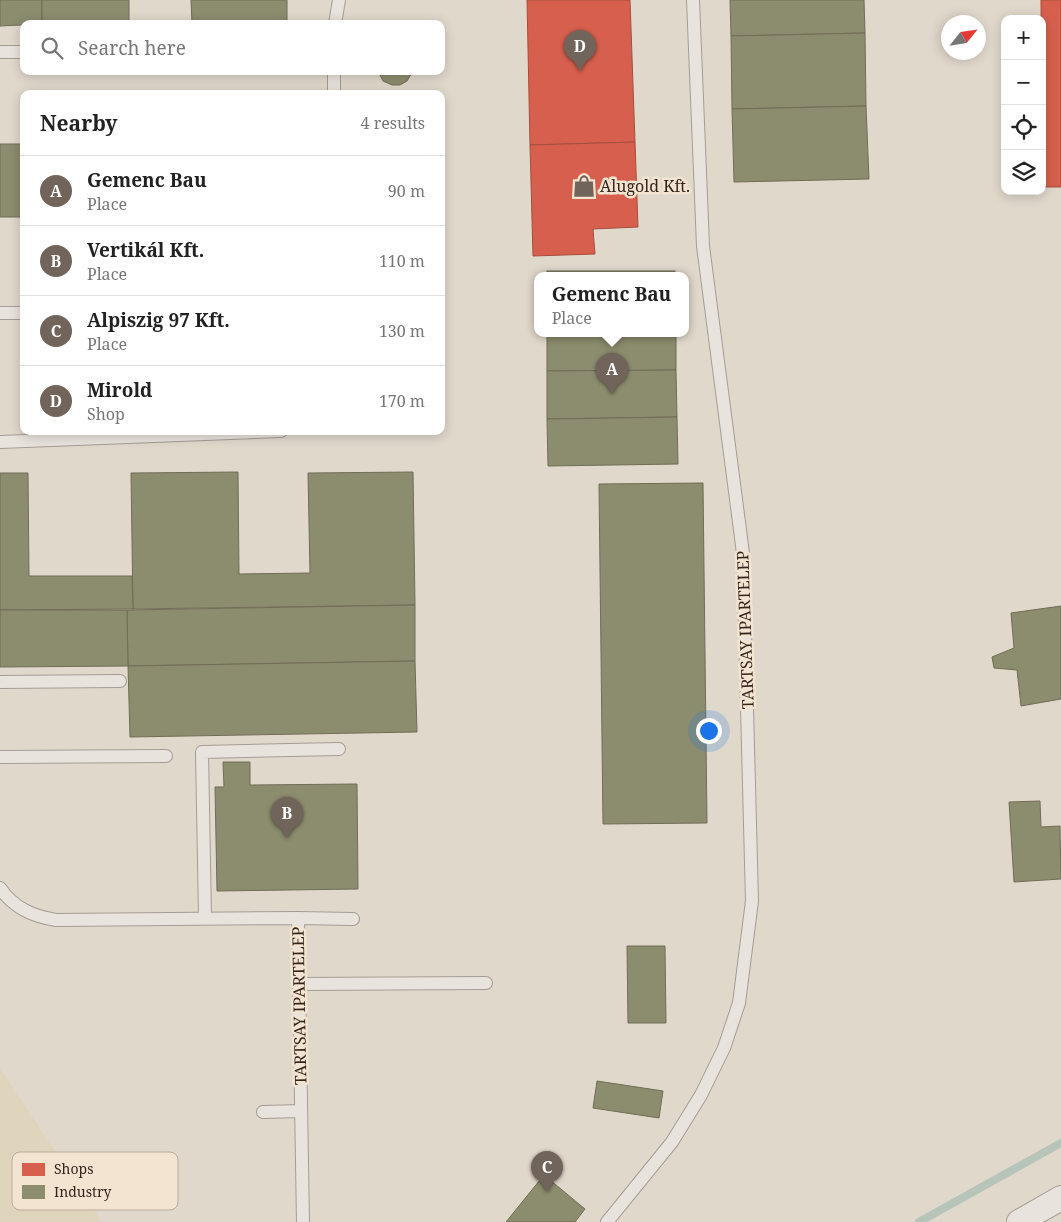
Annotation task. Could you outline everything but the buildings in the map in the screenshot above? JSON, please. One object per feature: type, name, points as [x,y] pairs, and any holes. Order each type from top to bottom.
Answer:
[{"type":"street","points":[[1018,1222],[1061,1198]]},
{"type":"lane","points":[[336,20],[340,0]]},
{"type":"lane","name":"TARTSAY IPARTELEP","points":[[607,1222],[672,1142],[702,1095],[724,1048],[739,1003],[752,901],[743,553],[704,246],[693,0]]},
{"type":"lane","points":[[0,52],[20,52]]},
{"type":"lane","points":[[334,75],[334,90]]},
{"type":"lane","points":[[0,313],[20,313]]},
{"type":"lane","points":[[0,442],[179,435]]},
{"type":"lane","points":[[0,682],[120,681]]},
{"type":"lane","points":[[205,917],[202,752],[339,749]]},
{"type":"lane","points":[[0,756],[166,756]]},
{"type":"lane","name":"TARTSAY IPARTELEP","points":[[0,888],[22,910],[36,916],[56,920],[205,917],[298,918],[303,1222]]},
{"type":"lane","points":[[298,918],[353,919]]},
{"type":"lane","points":[[299,984],[486,983]]},
{"type":"lane","points":[[263,1112],[300,1111]]},
{"type":"shaded area","points":[[0,1068],[56,1152],[12,1152],[12,1210],[94,1210],[102,1222],[0,1222]]},
{"type":"waterway","points":[[919,1222],[1061,1143]]},
{"type":"place","name":"Mirold","points":[[580,71]]},
{"type":"place","name":"Alugold Kft.","points":[[584,186]]},
{"type":"place","name":"Gemenc Bau","points":[[612,394]]},
{"type":"place","name":"Vertikál Kft.","points":[[287,838]]},
{"type":"place","name":"Alpiszig 97 Kft.","points":[[547,1192]]}]
